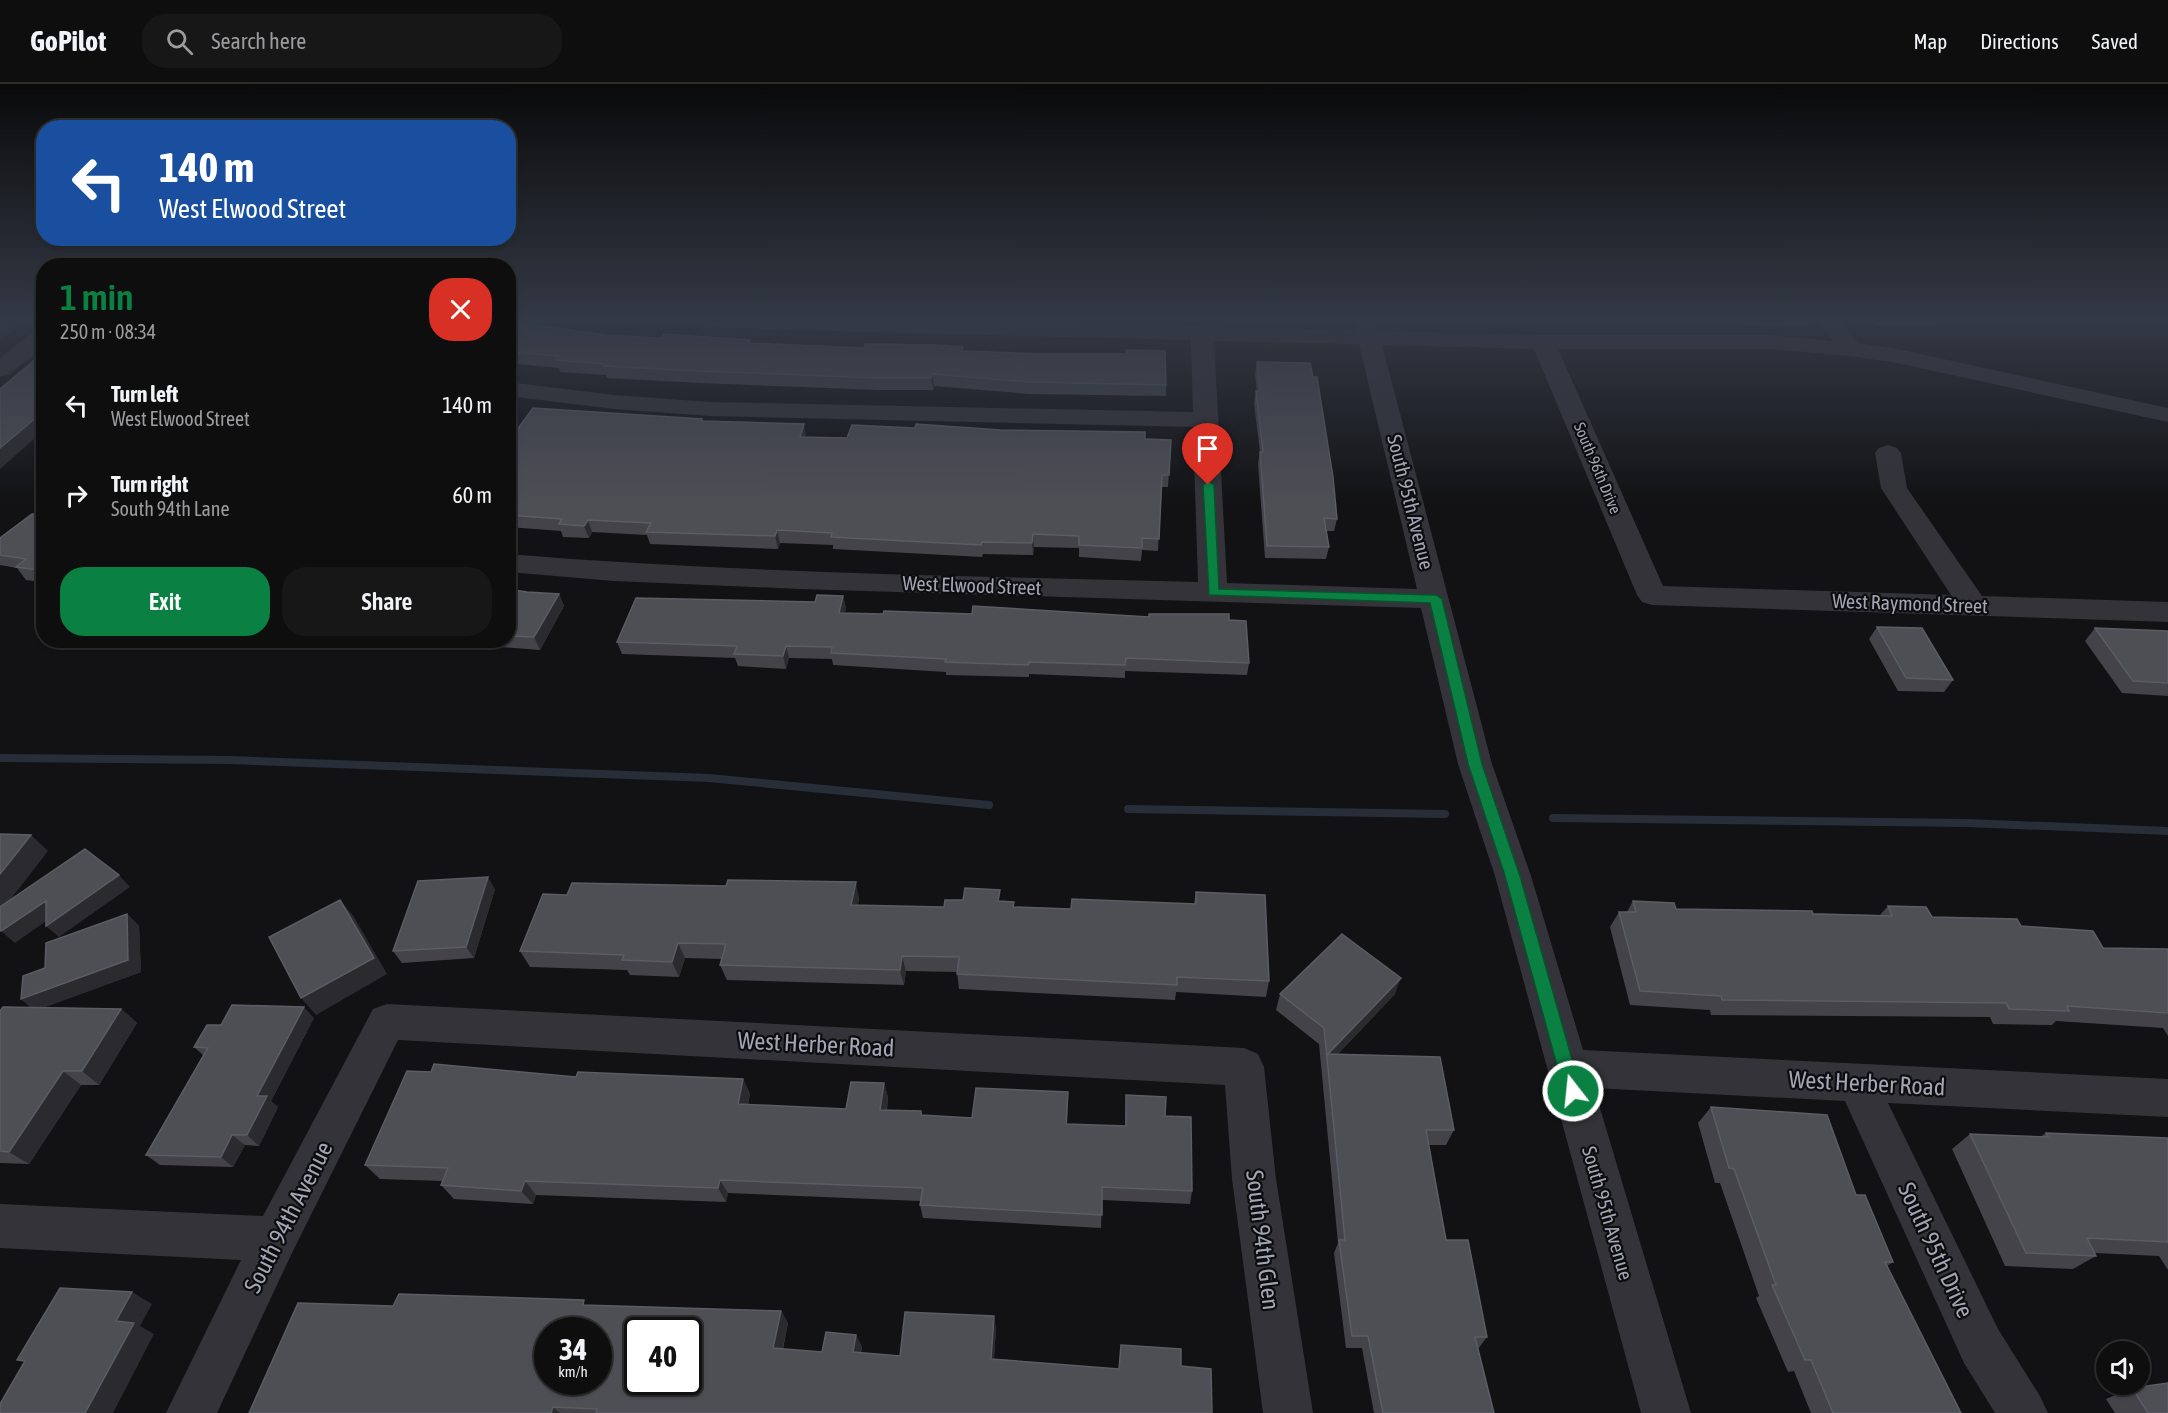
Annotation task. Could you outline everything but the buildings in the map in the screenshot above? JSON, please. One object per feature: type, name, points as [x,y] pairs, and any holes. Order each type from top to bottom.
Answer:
[{"type":"street","points":[[1204,380],[1213,593]]},
{"type":"street","name":"South 95th Avenue","points":[[1379,380],[1492,818],[1513,876],[1666,1413]]},
{"type":"street","name":"South 96th Drive","points":[[1560,380],[1653,595]]},
{"type":"street","points":[[2014,380],[2168,416]]},
{"type":"street","points":[[516,389],[614,402],[710,409],[1206,420]]},
{"type":"street","points":[[1888,453],[1894,488],[1972,605]]},
{"type":"street","name":"West Elwood Street","points":[[516,564],[614,572],[1436,599]]},
{"type":"street","name":"West Raymond Street","points":[[1653,595],[2168,612]]},
{"type":"street","name":"West Herber Road","points":[[387,1022],[1244,1067]]},
{"type":"street","name":"South 94th Avenue","points":[[191,1413],[276,1239],[387,1022]]},
{"type":"street","name":"South 94th Glen","points":[[1244,1067],[1254,1179],[1288,1413]]},
{"type":"street","name":"West Herber Road","points":[[1566,1068],[2168,1098]]},
{"type":"street","name":"South 95th Drive","points":[[1857,1082],[1981,1346],[2023,1413]]},
{"type":"street","points":[[0,1226],[276,1239]]},
{"type":"waterway","points":[[0,758],[230,760],[709,778],[989,805]]},
{"type":"waterway","points":[[1128,809],[1445,814]]},
{"type":"waterway","points":[[1553,818],[1967,823],[2168,831]]},
{"type":"route","points":[[1208,485],[1213,593],[1436,599],[1475,764],[1513,876],[1573,1091]]}]
